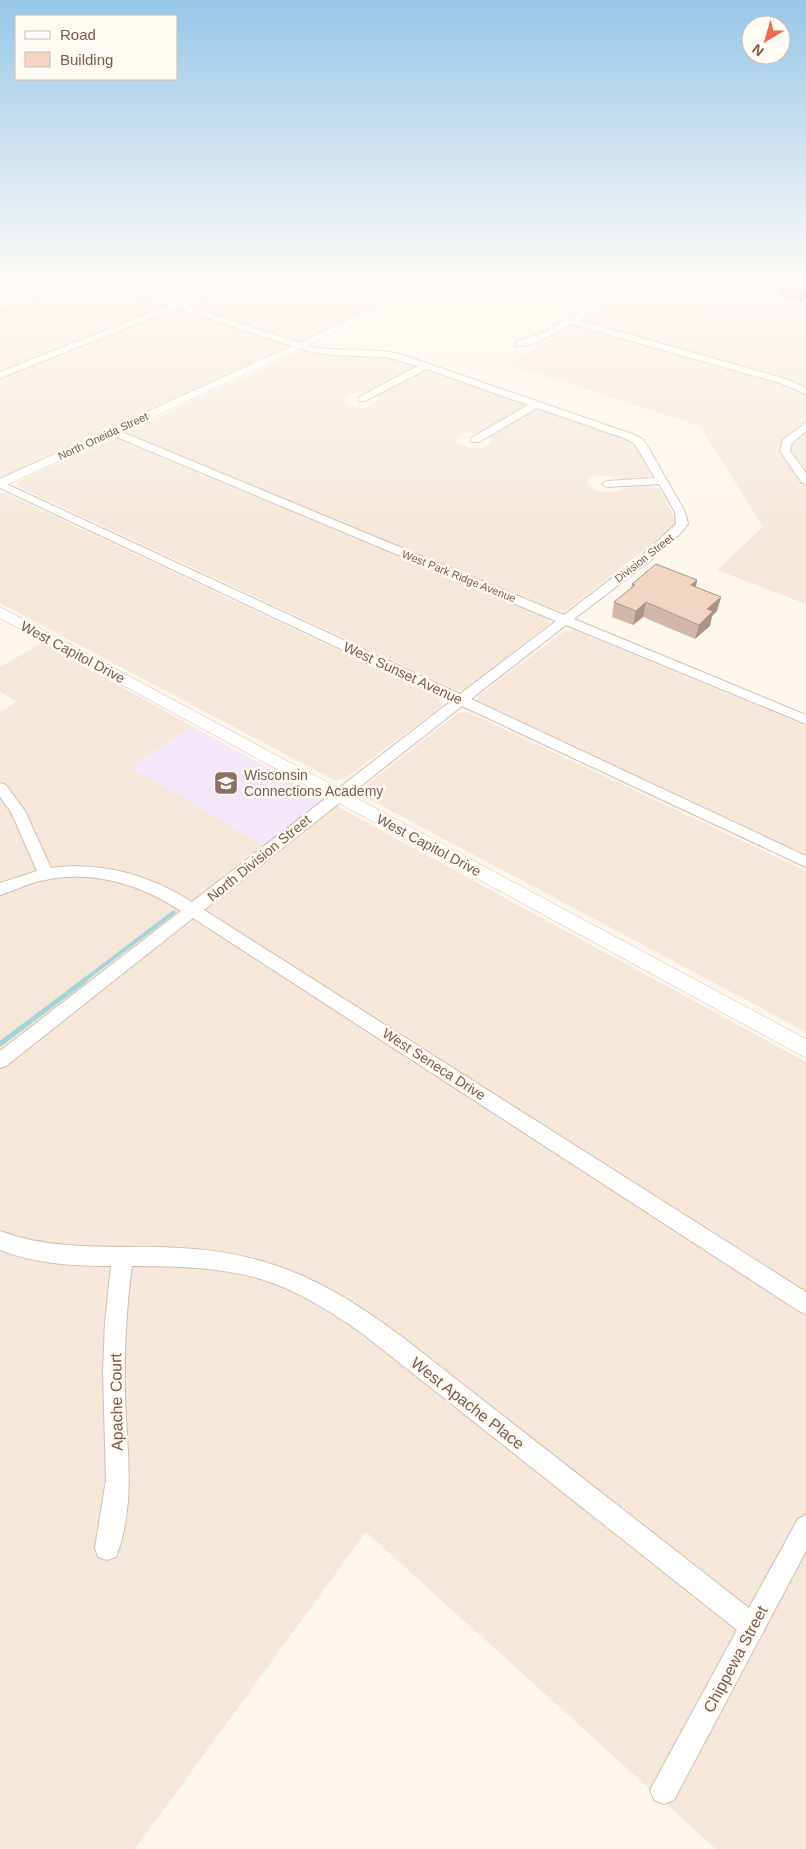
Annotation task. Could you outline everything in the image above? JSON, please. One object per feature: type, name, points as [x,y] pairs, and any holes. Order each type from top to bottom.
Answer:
[{"type":"street","points":[[0,375],[32,362]]},
{"type":"street","name":"North Oneida Street","points":[[1,484],[265,362]]},
{"type":"street","points":[[414,362],[634,439],[644,449],[661,481],[607,484]]},
{"type":"street","points":[[717,362],[783,381],[806,391]]},
{"type":"street","points":[[362,399],[426,366]]},
{"type":"street","points":[[475,440],[536,404]]},
{"type":"street","points":[[806,426],[787,442],[785,451],[806,481]]},
{"type":"street","name":"West Park Ridge Avenue","points":[[113,432],[806,720]]},
{"type":"street","name":"Division Street","points":[[566,620],[680,528],[682,519],[680,512],[661,481]]},
{"type":"street","name":"West Sunset Avenue","points":[[1,484],[806,862]]},
{"type":"street","name":"West Capitol Drive","points":[[0,612],[806,1049]]},
{"type":"street","name":"North Division Street","points":[[0,1061],[338,795],[566,620]]},
{"type":"street","points":[[1,788],[18,811],[46,874]]},
{"type":"street","name":"West Seneca Drive","points":[[0,889],[46,874],[76,871],[104,872],[145,883],[194,910],[806,1304]]},
{"type":"street","name":"West Apache Place","points":[[0,1240],[33,1252],[67,1256],[149,1257],[238,1263],[271,1272],[317,1292],[415,1362],[752,1626]]},
{"type":"street","name":"Apache Court","points":[[107,1548],[118,1479],[114,1389],[118,1287],[123,1256]]},
{"type":"street","name":"Chippewa Street","points":[[664,1790],[806,1527]]},
{"type":"shaded area","points":[[0,362],[258,362],[0,481]]},
{"type":"shaded area","points":[[277,362],[403,362],[413,366],[415,369],[371,391],[352,394],[345,398],[345,402],[363,408],[373,405],[379,399],[378,394],[421,372],[431,371],[523,403],[524,407],[483,431],[464,433],[457,437],[458,443],[466,447],[480,448],[490,445],[492,433],[533,410],[545,410],[629,440],[637,448],[653,475],[623,479],[594,475],[588,480],[588,485],[595,490],[609,493],[625,488],[651,485],[659,489],[676,521],[671,529],[567,610],[556,610],[129,435],[131,430]]},
{"type":"shaded area","points":[[510,362],[806,362],[806,604],[717,570],[763,527],[700,426],[507,364]]},
{"type":"shaded area","points":[[116,439],[546,617],[550,623],[465,690],[456,690],[15,485],[19,481],[107,440]]},
{"type":"shaded area","points":[[0,493],[5,493],[438,697],[442,706],[346,778],[334,780],[0,603]]},
{"type":"shaded area","points":[[574,630],[806,726],[806,856],[480,704],[477,697],[563,632]]},
{"type":"shaded area","points":[[42,643],[192,726],[132,767],[265,846],[324,799],[806,1062],[806,1849],[716,1849],[366,1532],[135,1849],[0,1849],[0,712],[17,702],[0,691],[0,667]]},
{"type":"shaded area","points":[[468,712],[806,871],[806,1032],[369,799],[364,787],[458,713]]},
{"type":"shaded area","name":"Wisconsin Connections Academy","points":[[192,726],[324,799],[265,846],[131,768]]},
{"type":"building","points":[[656,564],[697,580],[691,585],[721,597],[707,609],[713,611],[699,625],[646,602],[636,611],[614,602]]},
{"type":"waterway","points":[[83,981],[174,912]]},
{"type":"waterway","points":[[0,1044],[85,980]]},
{"type":"place","name":"Wisconsin Connections Academy","points":[[226,783]]}]
